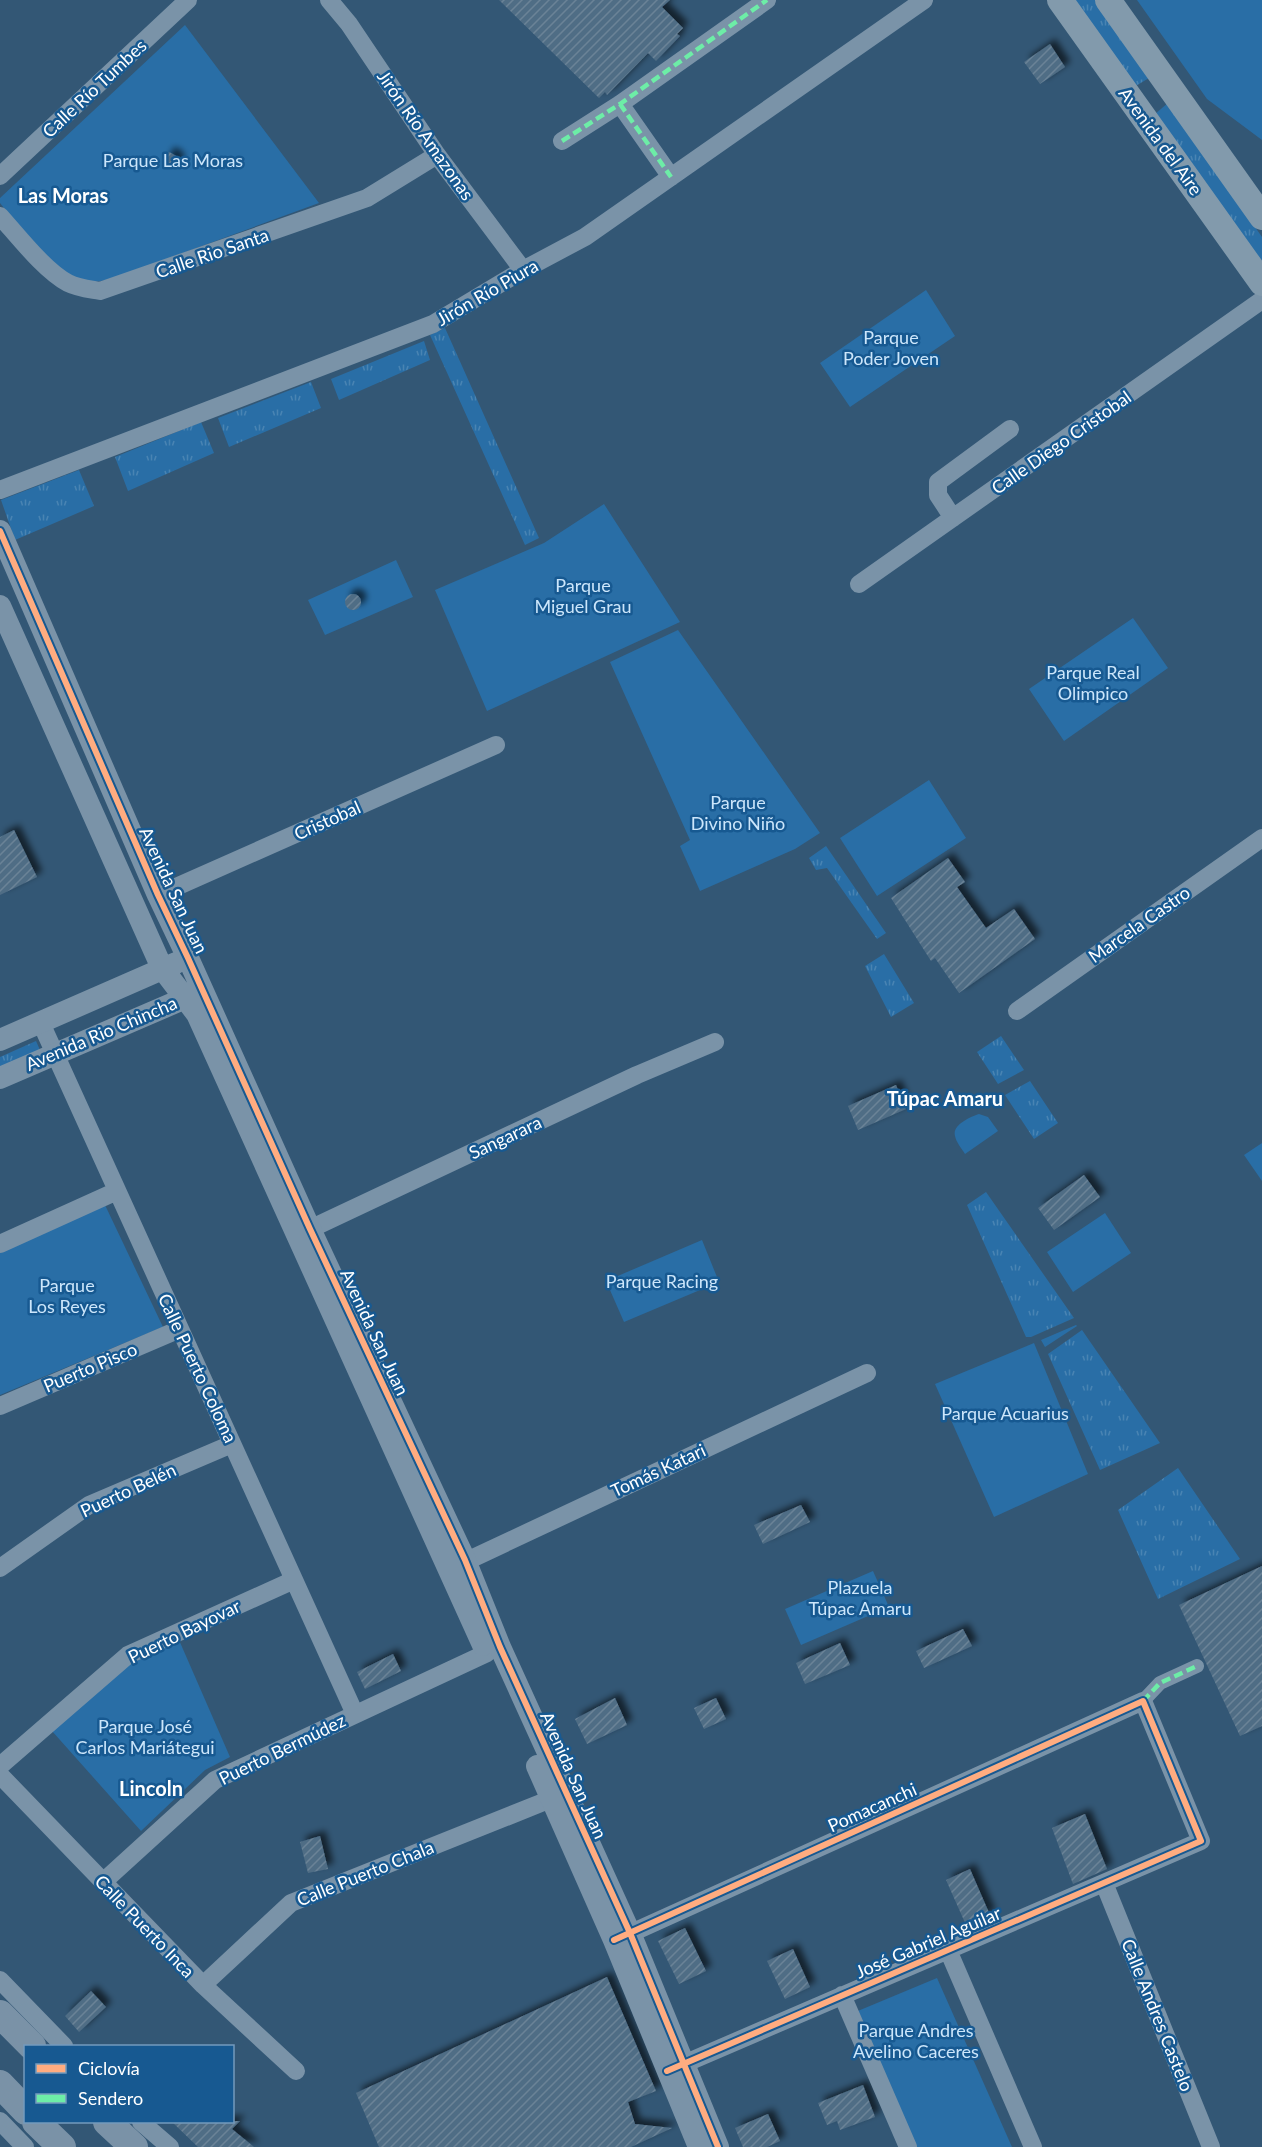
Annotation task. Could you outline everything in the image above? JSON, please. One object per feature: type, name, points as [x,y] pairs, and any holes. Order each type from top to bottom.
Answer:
[{"type":"main road","name":"Avenida del Aire","points":[[1060,0],[1262,282]]},
{"type":"main road","points":[[1108,0],[1262,217]]},
{"type":"main road","points":[[1138,109],[1170,87]]},
{"type":"main road","points":[[0,2014],[31,2045]]},
{"type":"main road","points":[[0,2084],[24,2109]]},
{"type":"main road","points":[[38,2123],[62,2147]]},
{"type":"main road","points":[[109,2123],[134,2147]]},
{"type":"street","name":"Calle Río Tumbes","points":[[0,176],[188,0]]},
{"type":"street","name":"Jirón Río Amazonas","points":[[329,0],[349,24],[437,155],[523,270]]},
{"type":"street","points":[[561,141],[621,104],[767,0]]},
{"type":"street","name":"Jirón Río Piura","points":[[0,490],[433,324],[523,270],[585,237],[924,0]]},
{"type":"street","points":[[621,104],[671,177]]},
{"type":"street","name":"Calle Rio Santa","points":[[0,216],[54,274],[68,283],[100,291],[367,198],[437,155]]},
{"type":"street","name":"Calle Diego Cristobal","points":[[859,584],[1262,300]]},
{"type":"street","points":[[953,518],[938,495],[938,482],[1010,429]]},
{"type":"street","name":"Avenida San Juan","points":[[0,531],[158,895],[188,958],[197,1014],[304,1233],[457,1564],[500,1647],[676,2067],[718,2147]]},
{"type":"street","name":"Avenida San Juan","points":[[0,606],[162,968],[194,994]]},
{"type":"street","name":"Cristobal","points":[[158,895],[496,745]]},
{"type":"street","name":"Marcela Castro","points":[[1017,1011],[1262,838]]},
{"type":"street","name":"Avenida Rio Chincha","points":[[0,1040],[188,958]]},
{"type":"street","name":"Avenida Rio Chincha","points":[[0,1078],[194,994]]},
{"type":"street","name":"Calle Puerto Coloma","points":[[41,1023],[355,1714]]},
{"type":"street","name":"Sangarara","points":[[304,1233],[637,1075],[715,1042]]},
{"type":"street","points":[[0,1244],[117,1191]]},
{"type":"street","name":"Puerto Pisco","points":[[0,1406],[180,1329]]},
{"type":"street","name":"Tomás Katari","points":[[457,1564],[867,1374]]},
{"type":"street","name":"Puerto Belén","points":[[2,1563],[89,1505],[232,1444]]},
{"type":"street","name":"Avenida San Juan","points":[[457,1564],[487,1653],[551,1798],[622,1937]]},
{"type":"street","name":"Puerto Bayovar","points":[[0,1766],[129,1655],[294,1580]]},
{"type":"street","name":"Puerto Bermúdez","points":[[103,1882],[215,1780],[487,1653]]},
{"type":"street","points":[[1143,1701],[1160,1683],[1197,1666]]},
{"type":"street","name":"Pomacanchi","points":[[622,1937],[1143,1701]]},
{"type":"street","name":"José Gabriel Aguilar","points":[[676,2067],[1202,1841],[1143,1701]]},
{"type":"street","name":"Calle Puerto Inca","points":[[0,1775],[203,1985],[296,2071]]},
{"type":"street","name":"Calle Puerto Chala","points":[[203,1985],[291,1903],[551,1798]]},
{"type":"street","name":"Calle Andres Castelo","points":[[1104,1883],[1211,2147]]},
{"type":"street","points":[[948,1950],[1033,2147]]},
{"type":"street","points":[[0,1980],[63,2045]]},
{"type":"street","points":[[842,1995],[908,2147]]},
{"type":"street","name":"Avenida San Juan","points":[[676,2067],[699,2147]]},
{"type":"street","points":[[0,2121],[25,2147]]},
{"type":"street","points":[[143,2123],[170,2147]]},
{"type":"green space","points":[[1071,0],[1095,0],[1149,78],[1134,87]]},
{"type":"green space","points":[[1137,0],[1262,0],[1262,140],[1207,99]]},
{"type":"green space","name":"Parque Las Moras","points":[[185,25],[319,203],[112,279],[89,282],[77,280],[52,263],[40,251],[0,203],[0,198]]},
{"type":"green space","points":[[1168,103],[1262,237],[1262,266],[1155,114]]},
{"type":"green space","name":"Parque Poder Joven","points":[[926,290],[955,336],[850,407],[820,363]]},
{"type":"green space","points":[[445,328],[539,538],[525,545],[430,335]]},
{"type":"green space","points":[[424,341],[430,360],[339,400],[331,379]]},
{"type":"green space","points":[[311,382],[321,408],[229,447],[218,418]]},
{"type":"green space","points":[[201,422],[214,453],[128,491],[115,457]]},
{"type":"green space","points":[[79,470],[94,506],[15,540],[1,500]]},
{"type":"green space","name":"Parque Miguel Grau","points":[[604,504],[680,622],[487,711],[435,590],[544,543]]},
{"type":"green space","points":[[396,560],[413,597],[325,635],[308,600]]},
{"type":"green space","name":"Parque Real Olimpico","points":[[1133,618],[1168,668],[1064,741],[1029,689]]},
{"type":"green space","name":"Parque Divino Niño","points":[[678,630],[820,833],[795,849],[700,891],[680,846],[690,840],[610,662]]},
{"type":"green space","points":[[929,780],[966,838],[877,896],[840,838]]},
{"type":"green space","points":[[826,846],[886,933],[877,939],[827,868],[816,870],[809,858]]},
{"type":"green space","points":[[884,954],[914,1003],[891,1017],[865,966]]},
{"type":"green space","points":[[1001,1036],[1024,1070],[998,1084],[977,1052]]},
{"type":"green space","points":[[36,1041],[40,1050],[0,1068],[0,1057]]},
{"type":"green space","points":[[1030,1081],[1058,1123],[1034,1139],[1005,1095]]},
{"type":"green space","points":[[979,1114],[988,1117],[998,1131],[965,1154],[955,1136],[956,1128],[962,1122]]},
{"type":"green space","points":[[1262,1143],[1262,1181],[1244,1155]]},
{"type":"green space","points":[[986,1192],[1074,1318],[1031,1337],[1026,1337],[967,1205]]},
{"type":"green space","name":"Parque Los Reyes","points":[[105,1205],[163,1327],[0,1395],[0,1253]]},
{"type":"green space","points":[[1105,1213],[1131,1253],[1073,1292],[1047,1252]]},
{"type":"green space","name":"Parque Racing","points":[[702,1240],[719,1282],[624,1322],[606,1281]]},
{"type":"green space","points":[[1076,1325],[1045,1347],[1041,1340]]},
{"type":"green space","points":[[1082,1330],[1160,1443],[1100,1470],[1048,1354]]},
{"type":"green space","name":"Parque Acuarius","points":[[1034,1343],[1088,1474],[994,1517],[935,1384]]},
{"type":"green space","points":[[1178,1468],[1240,1559],[1158,1599],[1118,1510]]},
{"type":"green space","name":"Plazuela Túpac Amaru","points":[[873,1571],[889,1607],[801,1645],[785,1609]]},
{"type":"green space","name":"Parque José Carlos Mariátegui","points":[[179,1640],[230,1757],[205,1770],[141,1831],[52,1731],[133,1661]]},
{"type":"green space","name":"Parque Andres Avelino Caceres","points":[[937,1978],[1012,2147],[916,2147],[853,2013]]},
{"type":"building","points":[[499,0],[670,0],[662,7],[683,28],[677,34],[680,36],[656,61],[648,53],[607,95],[605,92],[599,98]]},
{"type":"building","points":[[1050,44],[1065,67],[1040,84],[1024,62]]},
{"type":"building","points":[[169,152],[178,157],[179,165],[173,169],[163,163]]},
{"type":"building","points":[[350,594],[356,594],[361,602],[359,608],[350,610],[345,605],[345,599]]},
{"type":"building","points":[[14,830],[37,877],[0,895],[0,837]]},
{"type":"building","points":[[948,858],[965,882],[957,887],[986,928],[1014,909],[1035,939],[959,993],[935,958],[931,961],[891,898]]},
{"type":"building","points":[[896,1085],[906,1109],[858,1130],[848,1106]]},
{"type":"building","points":[[1084,1175],[1100,1197],[1054,1230],[1038,1208]]},
{"type":"building","points":[[801,1505],[810,1522],[763,1544],[754,1525]]},
{"type":"building","points":[[1262,1566],[1262,1726],[1240,1736],[1179,1605]]},
{"type":"building","points":[[963,1629],[972,1646],[924,1668],[916,1651]]},
{"type":"building","points":[[840,1643],[850,1665],[805,1684],[796,1663]]},
{"type":"building","points":[[393,1654],[401,1671],[365,1689],[357,1672]]},
{"type":"building","points":[[615,1698],[627,1725],[587,1744],[575,1719]]},
{"type":"building","points":[[716,1698],[726,1719],[704,1729],[694,1708]]},
{"type":"building","points":[[1085,1814],[1107,1869],[1073,1884],[1052,1828]]},
{"type":"building","points":[[320,1836],[328,1869],[308,1873],[300,1842]]},
{"type":"building","points":[[970,1869],[990,1915],[966,1925],[946,1880]]},
{"type":"building","points":[[685,1928],[706,1971],[679,1984],[658,1941]]},
{"type":"building","points":[[793,1949],[810,1987],[785,1999],[767,1961]]},
{"type":"building","points":[[607,1977],[656,2091],[628,2102],[635,2124],[672,2128],[631,2147],[379,2147],[356,2093]]},
{"type":"building","points":[[91,1991],[106,2007],[79,2032],[65,2016]]},
{"type":"building","points":[[863,2085],[875,2117],[840,2130],[837,2121],[827,2125],[818,2103]]},
{"type":"building","points":[[768,2114],[780,2141],[767,2147],[743,2147],[735,2128]]},
{"type":"building","points":[[234,2121],[240,2121],[232,2129],[254,2147],[198,2147],[173,2123],[234,2123]]},
{"type":"marked path","points":[[562,141],[620,104],[767,0]]},
{"type":"marked path","points":[[620,104],[671,177]]},
{"type":"marked path","points":[[1143,1701],[1160,1683],[1197,1666]]},
{"type":"cycle path","points":[[0,531],[158,895],[310,1229],[465,1560],[500,1647],[630,1933],[718,2147]]},
{"type":"cycle path","points":[[614,1940],[1143,1701],[1201,1841],[667,2071]]},
{"type":"district","name":"Las Moras","points":[[63,195]]},
{"type":"district","name":"Túpac Amaru","points":[[945,1098]]},
{"type":"district","name":"Lincoln","points":[[151,1788]]}]
